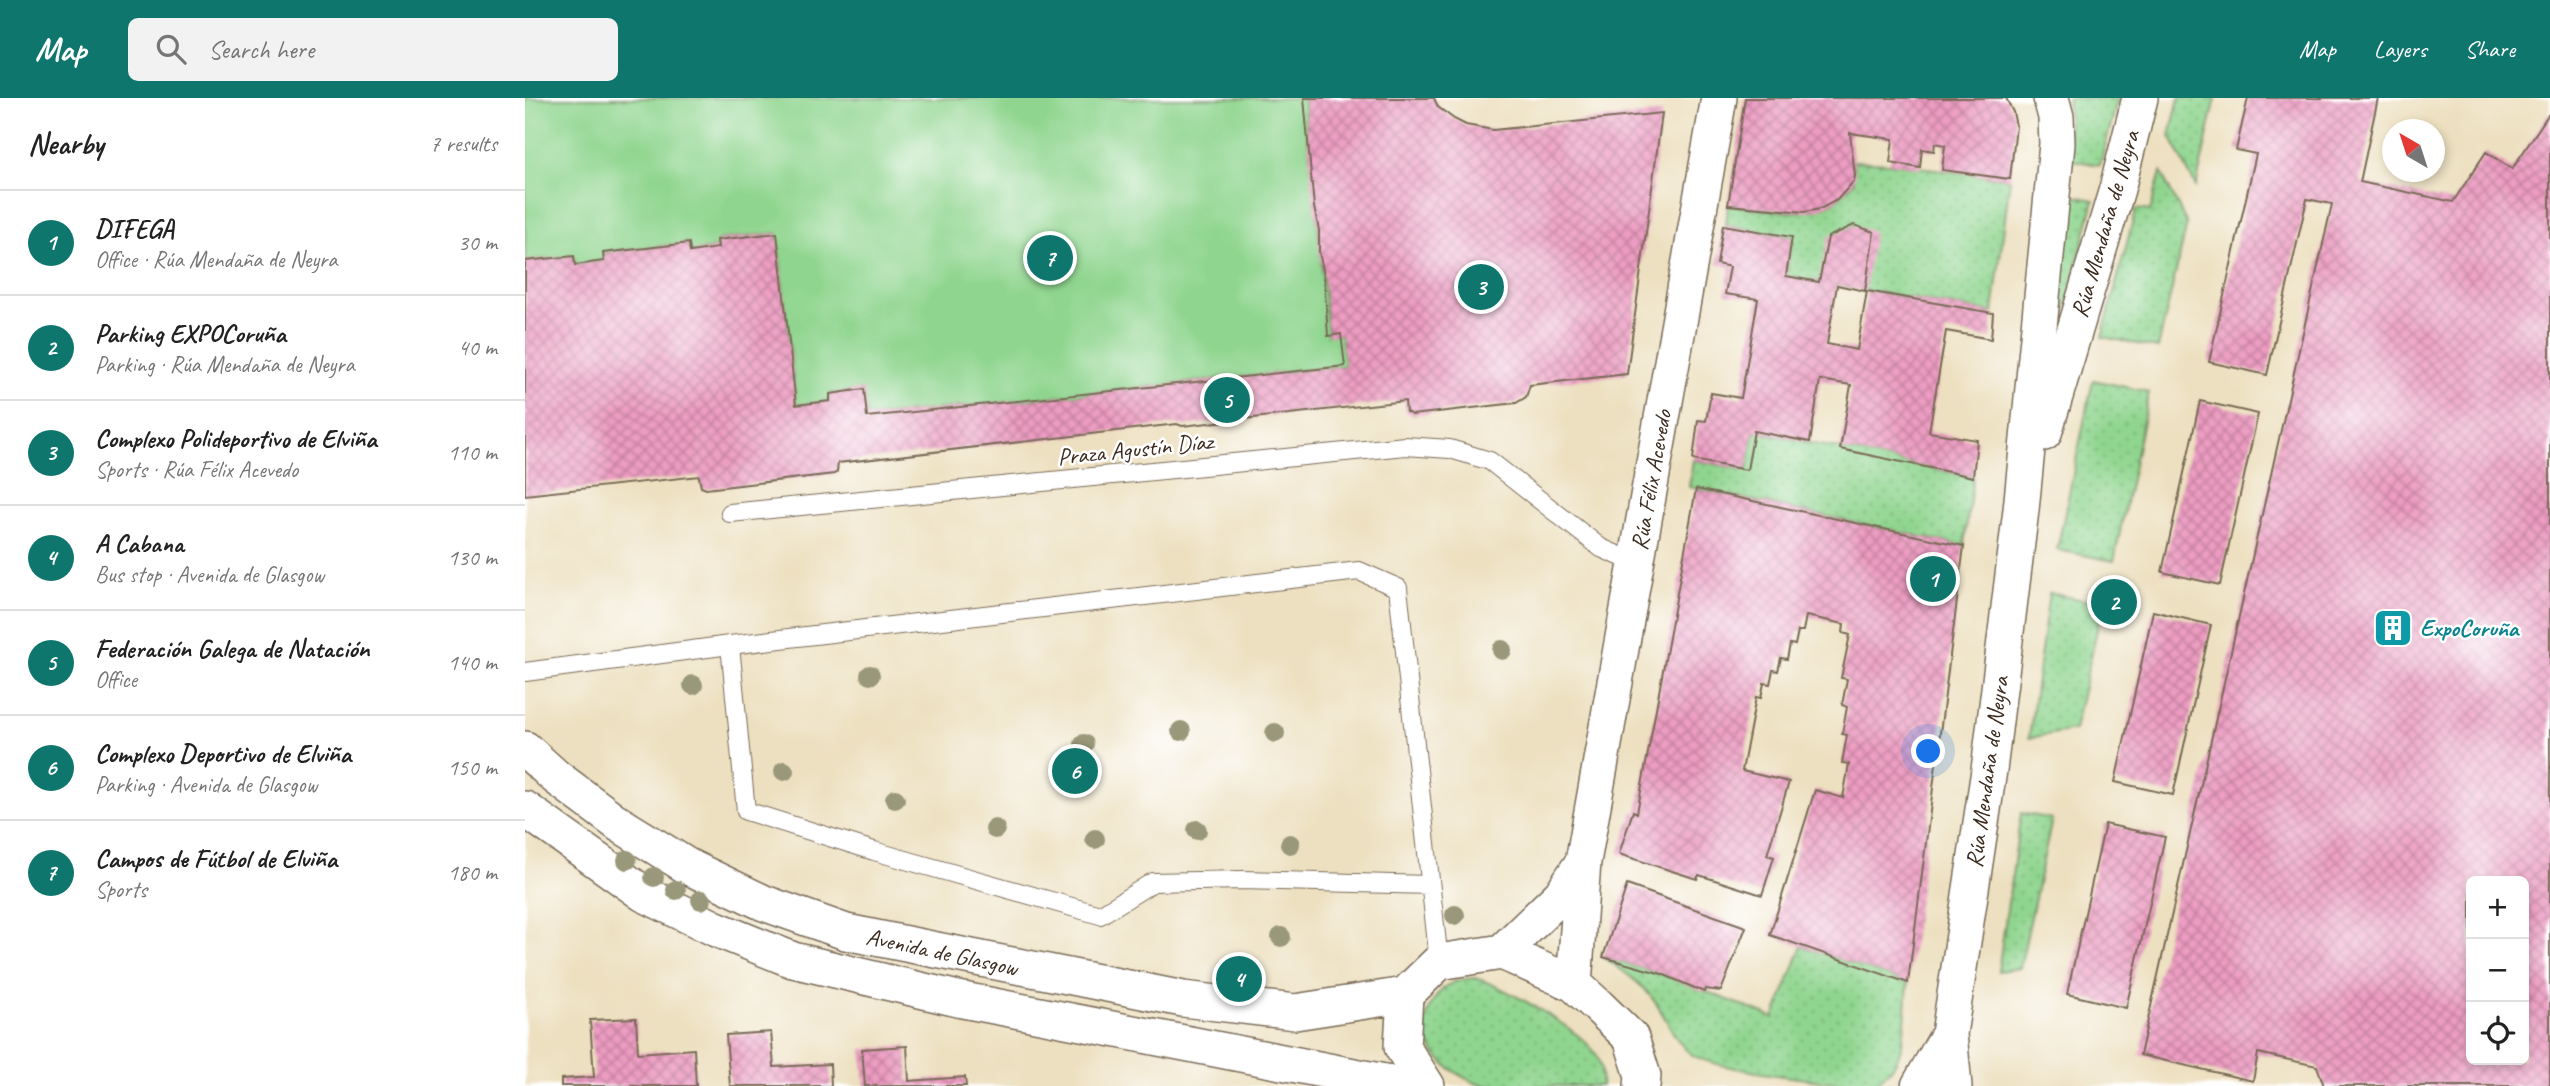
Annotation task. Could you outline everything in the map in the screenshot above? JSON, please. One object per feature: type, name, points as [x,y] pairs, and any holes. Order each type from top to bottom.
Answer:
[{"type":"street","name":"Rúa Félix Acevedo","points":[[1574,984],[1583,862],[1719,98]]},
{"type":"street","name":"Rúa Mendaña de Neyra","points":[[1954,1086],[1949,1034],[1989,769],[2021,510],[2057,144],[2056,117],[2051,98]]},
{"type":"street","name":"Rúa Mendaña de Neyra","points":[[2021,510],[2117,189],[2140,98]]},
{"type":"street","name":"Avenida de Glasgow","points":[[525,749],[619,824],[687,866],[764,903],[846,932],[1183,999],[1283,1011],[1295,1012],[1405,995]]},
{"type":"street","name":"Avenida de Glasgow","points":[[525,809],[644,894],[716,929],[793,960],[958,999],[1405,1086]]},
{"type":"street","name":"Rúa Félix Acevedo","points":[[1503,952],[1561,895],[1583,862]]},
{"type":"street","points":[[1427,1086],[1402,1047],[1405,995],[1439,962],[1503,952],[1574,984],[1631,1038],[1649,1083]]},
{"type":"street","name":"Rúa Mendaña de Neyra","points":[[1919,1086],[1949,1034]]},
{"type":"lane","name":"Praza Agustín Díaz","points":[[730,513],[1405,446],[1450,449],[1490,461],[1601,548],[1636,563]]},
{"type":"lane","points":[[525,672],[730,645],[1359,571],[1398,588],[1439,962]]},
{"type":"lane","points":[[730,645],[746,811],[874,851],[1100,915],[1153,882],[1242,880],[1430,885]]},
{"type":"green space","points":[[525,98],[1304,98],[1328,335],[1341,334],[1345,366],[867,417],[863,390],[830,394],[830,401],[796,405],[777,233],[718,240],[718,248],[690,252],[688,243],[603,253],[604,261],[575,265],[574,256],[525,261]]},
{"type":"green space","points":[[2067,98],[2118,98],[2100,165],[2071,160]]},
{"type":"green space","points":[[2179,98],[2216,98],[2196,187],[2170,136]]},
{"type":"green space","points":[[1853,161],[1890,163],[2010,179],[1993,313],[1786,276],[1792,237],[1726,225],[1728,205],[1783,212],[1823,207],[1838,199],[1854,182]]},
{"type":"green space","points":[[2161,172],[2187,224],[2158,348],[2102,337],[2136,209],[2150,211]]},
{"type":"green space","points":[[2065,194],[2094,200],[2043,395]]},
{"type":"green space","points":[[2093,380],[2149,392],[2114,561],[2057,550]]},
{"type":"green space","points":[[1754,431],[1973,477],[1964,546],[1689,487],[1693,460],[1747,470]]},
{"type":"green space","points":[[2049,593],[2103,604],[2074,730],[2029,738]]},
{"type":"green space","points":[[2021,813],[2052,819],[2020,968],[1998,971]]},
{"type":"green space","points":[[1802,946],[1908,983],[1901,1049],[1893,1066],[1876,1083],[1859,1084],[1781,1076],[1725,1066],[1691,1054],[1674,1035],[1647,992],[1603,957],[1662,974],[1774,1018]]},
{"type":"green space","points":[[1475,978],[1540,1010],[1587,1044],[1599,1062],[1601,1086],[1481,1085],[1443,1063],[1428,1042],[1427,1017],[1432,1003],[1445,987],[1461,980]]},
{"type":"building","points":[[1304,98],[1434,98],[1438,107],[1454,119],[1466,125],[1493,130],[1662,113],[1627,374],[1530,385],[1526,397],[1516,403],[1412,415],[1406,412],[1405,401],[838,463],[837,472],[834,474],[706,489],[701,487],[699,476],[525,495],[525,261],[574,256],[575,265],[604,261],[603,253],[689,243],[690,252],[718,248],[717,240],[777,233],[796,405],[830,401],[830,394],[864,389],[867,417],[1345,366],[1341,334],[1328,336],[1324,275],[1319,252],[1319,230],[1314,207]]},
{"type":"building","points":[[1745,98],[2006,98],[2016,126],[2010,179],[1942,170],[1945,145],[1935,143],[1934,151],[1922,149],[1920,168],[1890,163],[1893,139],[1850,133],[1855,176],[1854,181],[1837,200],[1820,209],[1804,212],[1728,205]]},
{"type":"building","name":"ExpoCoruña","points":[[2248,98],[2378,98],[2360,182],[2453,202],[2486,152],[2512,169],[2550,112],[2550,1086],[2324,1086],[2317,1066],[2258,1053],[2253,1081],[2140,1055],[2332,204],[2307,199],[2267,375],[2209,362],[2256,154],[2236,150]]},
{"type":"building","points":[[1723,225],[1792,237],[1786,276],[1819,282],[1828,237],[1854,225],[1874,232],[1865,291],[1837,285],[1827,344],[1857,350],[1867,291],[1993,313],[1991,339],[1946,331],[1929,432],[1977,440],[1973,477],[1840,449],[1851,385],[1820,380],[1810,442],[1754,431],[1747,470],[1693,460],[1698,420],[1706,421],[1711,393],[1741,398],[1758,299],[1725,294],[1730,267],[1717,264]]},
{"type":"building","points":[[2200,401],[2258,414],[2220,585],[2162,572]]},
{"type":"building","points":[[1696,489],[1964,546],[1908,983],[1770,935],[1815,790],[1843,798],[1849,764],[1842,763],[1847,735],[1842,734],[1847,707],[1842,705],[1847,679],[1841,678],[1850,635],[1843,633],[1844,624],[1806,616],[1803,631],[1798,631],[1795,645],[1790,644],[1787,659],[1781,658],[1778,671],[1773,670],[1770,684],[1764,683],[1761,698],[1756,697],[1742,771],[1789,782],[1767,855],[1774,857],[1762,895],[1699,875],[1697,879],[1619,854],[1633,811],[1637,813]]},
{"type":"building","points":[[2153,611],[2211,625],[2173,795],[2115,782]]},
{"type":"building","points":[[2105,824],[2165,837],[2126,1008],[2067,994]]},
{"type":"building","points":[[1627,885],[1746,927],[1721,991],[1706,989],[1704,992],[1662,974],[1603,957]]},
{"type":"building","points":[[636,1018],[638,1053],[694,1049],[696,1086],[561,1086],[561,1079],[594,1077],[590,1020]]},
{"type":"building","points":[[771,1032],[774,1067],[830,1064],[831,1086],[730,1086],[726,1035]]},
{"type":"building","points":[[907,1046],[909,1081],[965,1077],[966,1086],[865,1086],[862,1049]]},
{"type":"place","name":"Campos de Fútbol de Elviña","points":[[1050,258]]},
{"type":"place","name":"Complexo Polideportivo de Elviña","points":[[1481,287]]},
{"type":"place","name":"Federación Galega de Natación","points":[[1227,400]]},
{"type":"place","name":"DIFEGA","points":[[1933,579]]},
{"type":"place","name":"Parking EXPOCoruña","points":[[2114,602]]},
{"type":"place","name":"ExpoCoruña","points":[[2393,628]]},
{"type":"place","name":"Complexo Deportivo de Elviña","points":[[1075,771]]},
{"type":"place","name":"A Cabana","points":[[1239,979]]}]
